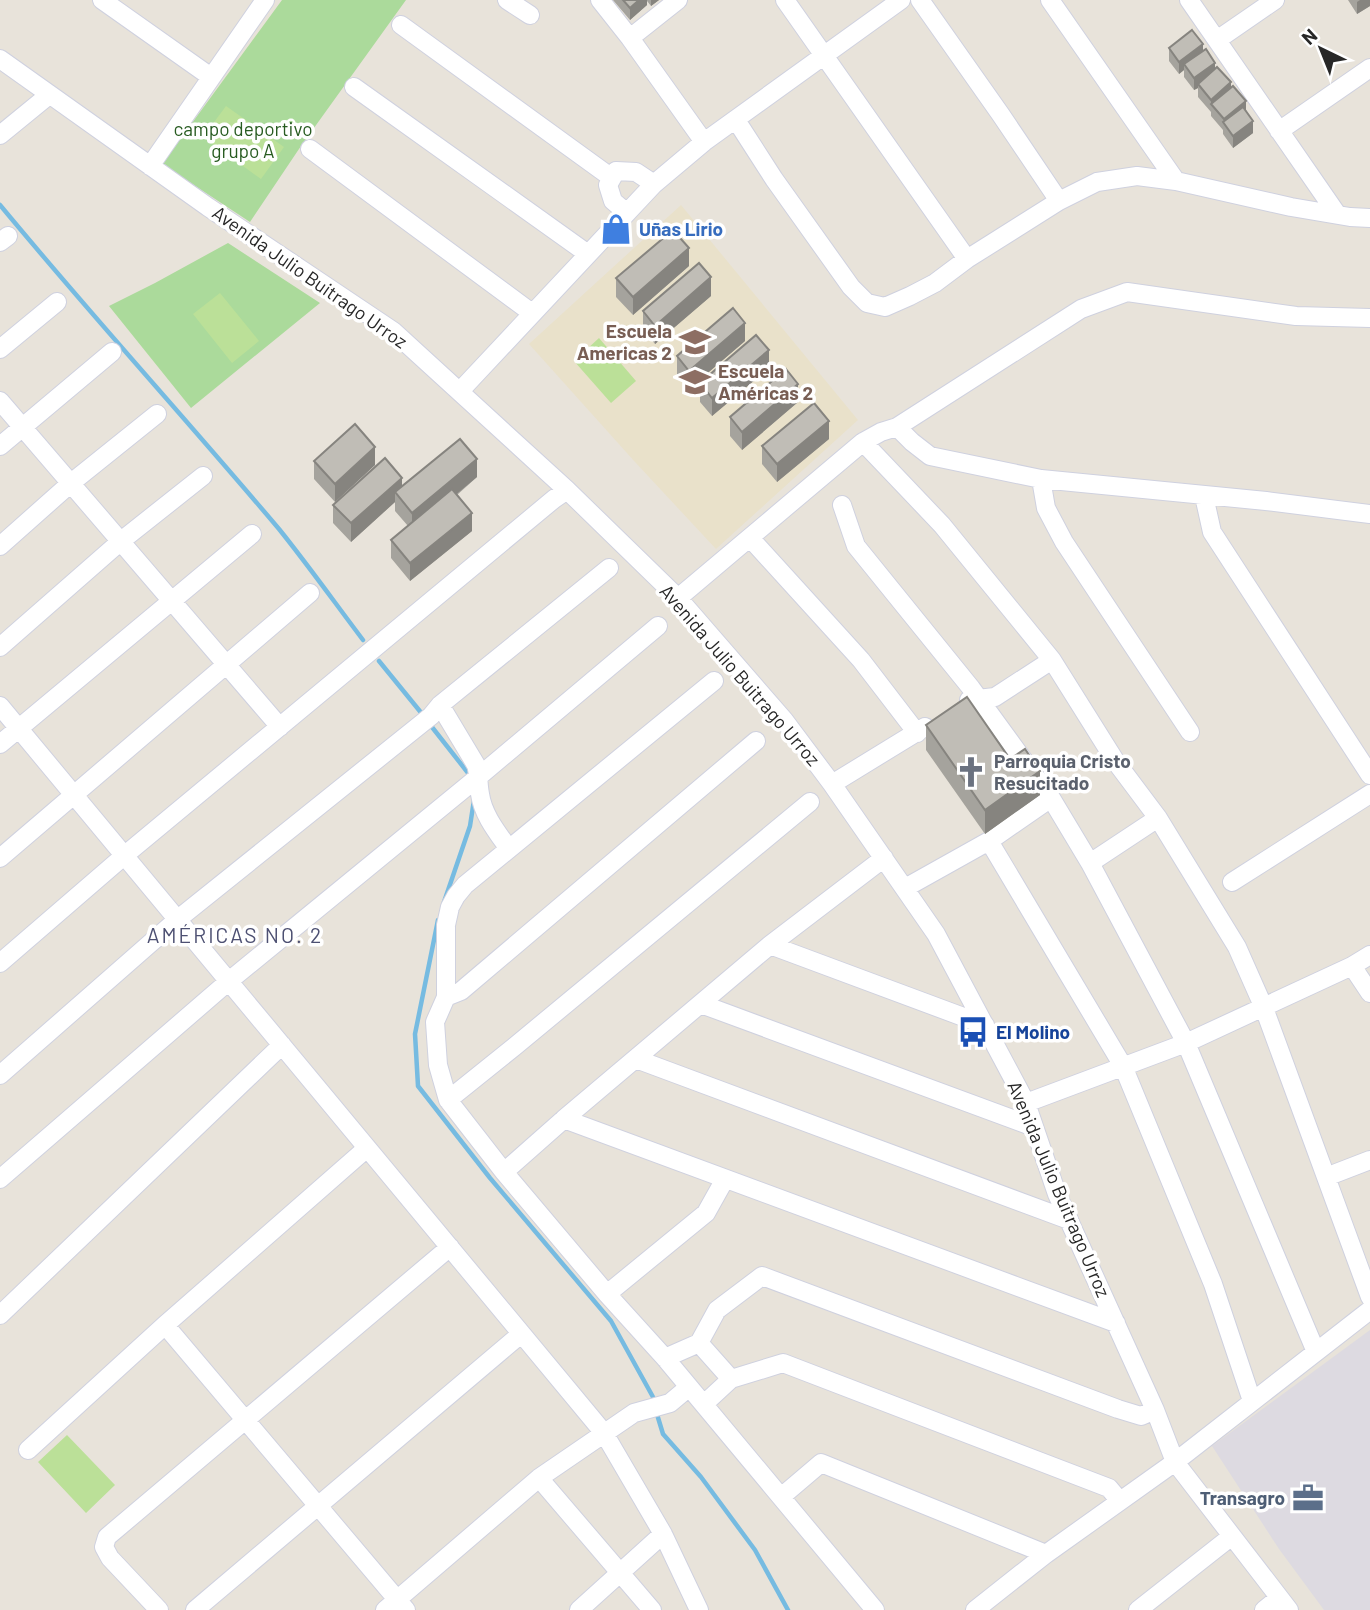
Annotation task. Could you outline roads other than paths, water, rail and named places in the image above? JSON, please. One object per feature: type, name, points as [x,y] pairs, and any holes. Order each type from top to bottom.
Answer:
[{"type":"street","points":[[103,0],[211,77]]},
{"type":"street","points":[[507,0],[530,15]]},
{"type":"street","points":[[600,0],[704,142]]},
{"type":"street","points":[[629,38],[678,0]]},
{"type":"street","points":[[785,0],[967,259]]},
{"type":"street","points":[[460,391],[654,184],[704,142],[901,0]]},
{"type":"street","points":[[920,0],[1059,201]]},
{"type":"street","points":[[1050,0],[1176,181]]},
{"type":"street","points":[[1189,0],[1279,131],[1344,216]]},
{"type":"street","points":[[1217,40],[1275,0]]},
{"type":"street","points":[[150,166],[211,77],[255,3]]},
{"type":"street","points":[[401,25],[612,178]]},
{"type":"street","name":"Avenida Julio Buitrago Urroz","points":[[0,59],[150,166],[393,331],[460,391],[555,498],[678,598],[783,720],[832,784],[936,934],[1026,1103],[1057,1194],[1155,1410],[1175,1462],[1284,1604]]},
{"type":"street","points":[[1279,131],[1370,68]]},
{"type":"street","points":[[354,87],[588,254]]},
{"type":"street","points":[[0,135],[49,95]]},
{"type":"street","points":[[736,120],[851,287],[867,303],[885,307],[935,283],[967,259],[1059,201],[1097,182],[1137,176],[1176,181],[1291,207],[1370,218]]},
{"type":"street","points":[[310,149],[532,313]]},
{"type":"street","points":[[627,213],[613,201],[608,185],[616,171],[636,172],[654,184]]},
{"type":"street","points":[[1344,216],[1370,204]]},
{"type":"street","points":[[678,598],[863,442],[897,427],[1081,309],[1127,292],[1296,316],[1370,318]]},
{"type":"street","points":[[0,349],[57,302]]},
{"type":"street","points":[[0,446],[112,352]]},
{"type":"street","points":[[0,401],[281,727]]},
{"type":"street","points":[[0,546],[71,483],[158,414]]},
{"type":"street","points":[[897,427],[930,456],[1041,479],[1370,514]]},
{"type":"street","points":[[863,442],[942,525],[1052,660],[1116,762],[1158,818],[1237,947],[1264,1008],[1370,1297]]},
{"type":"street","points":[[0,648],[121,541],[203,476]]},
{"type":"street","points":[[1041,479],[1046,508],[1064,541],[1190,732]]},
{"type":"street","points":[[1204,496],[1212,532],[1370,775]]},
{"type":"street","points":[[0,963],[125,855],[555,498]]},
{"type":"street","points":[[842,505],[856,546],[978,698],[1051,798],[1090,863],[1186,1043],[1316,1352]]},
{"type":"street","points":[[0,744],[252,534]]},
{"type":"street","points":[[750,538],[861,660],[917,733]]},
{"type":"street","points":[[0,1075],[178,919],[609,568]]},
{"type":"street","points":[[0,858],[310,593]]},
{"type":"street","points":[[0,1179],[229,981],[658,626]]},
{"type":"street","points":[[832,784],[917,733],[960,702],[995,697],[1052,660]]},
{"type":"street","points":[[714,681],[456,895],[446,925],[446,997],[435,1022],[439,1065],[448,1100],[504,1172],[607,1294],[666,1358],[875,1610]]},
{"type":"street","points":[[0,706],[604,1433],[663,1534],[699,1610]]},
{"type":"street","points":[[429,716],[476,765],[480,795],[488,819],[509,849]]},
{"type":"street","points":[[446,997],[472,982],[756,741]]},
{"type":"street","points":[[1232,882],[1370,794]]},
{"type":"street","points":[[905,888],[989,841],[1051,798]]},
{"type":"street","points":[[448,1100],[810,802]]},
{"type":"street","points":[[1090,863],[1158,818]]},
{"type":"street","points":[[989,841],[1123,1066],[1213,1284],[1252,1401]]},
{"type":"street","points":[[504,1172],[770,946],[884,858]]},
{"type":"street","points":[[770,946],[985,1025]]},
{"type":"street","points":[[1026,1103],[1186,1043],[1352,966],[1370,955]]},
{"type":"street","points":[[1352,966],[1370,993]]},
{"type":"street","points":[[701,1004],[1034,1127]]},
{"type":"street","points":[[0,1315],[282,1045]]},
{"type":"street","points":[[636,1059],[1069,1220]]},
{"type":"street","points":[[564,1119],[1116,1323]]},
{"type":"street","points":[[28,1450],[165,1325],[368,1148]]},
{"type":"street","points":[[1326,1177],[1370,1160]]},
{"type":"street","points":[[607,1294],[706,1213],[725,1179]]},
{"type":"street","points":[[159,1610],[110,1558],[104,1547],[107,1537],[450,1248]]},
{"type":"street","points":[[666,1358],[699,1343],[717,1310],[762,1276],[1118,1409],[1141,1416],[1155,1410]]},
{"type":"street","points":[[975,1610],[1046,1554],[1175,1462],[1370,1310]]},
{"type":"street","points":[[165,1325],[318,1507],[397,1607],[539,1478],[634,1413],[670,1403],[690,1387]]},
{"type":"street","points":[[195,1610],[521,1334]]},
{"type":"street","points":[[699,1343],[731,1379]]},
{"type":"street","points":[[704,1404],[731,1379],[783,1363],[1109,1488],[1119,1500]]},
{"type":"street","points":[[781,1497],[821,1463],[1046,1554]]},
{"type":"street","points":[[539,1478],[652,1610]]},
{"type":"street","points":[[579,1610],[663,1534]]},
{"type":"street","points":[[1138,1610],[1232,1536]]},
{"type":"street","points":[[1264,1610],[1284,1604]]},
{"type":"waterway","points":[[0,205],[279,529],[363,640]]},
{"type":"waterway","points":[[379,661],[423,715]]},
{"type":"waterway","points":[[428,722],[472,778]]},
{"type":"waterway","points":[[444,902],[470,826],[474,800]]},
{"type":"waterway","points":[[438,920],[415,1034],[418,1086],[490,1178],[611,1321],[654,1403]]},
{"type":"waterway","points":[[656,1411],[663,1434],[701,1477],[755,1550],[788,1610]]},
{"type":"place","name":"Uñas Lirio","points":[[616,229]]},
{"type":"place","name":"Escuela Americas 2","points":[[695,342]]},
{"type":"place","name":"Escuela Américas 2","points":[[695,382]]},
{"type":"place","name":"Parroquia Cristo Resucitado","points":[[971,772]]},
{"type":"place","name":"El Molino","points":[[973,1032]]},
{"type":"place","name":"Transagro","points":[[1308,1498]]},
{"type":"district","name":"AMÉRICAS NO. 2","points":[[235,936]]},
{"type":"park label","name":"campo deportivo grupo A","points":[[243,140]]}]
